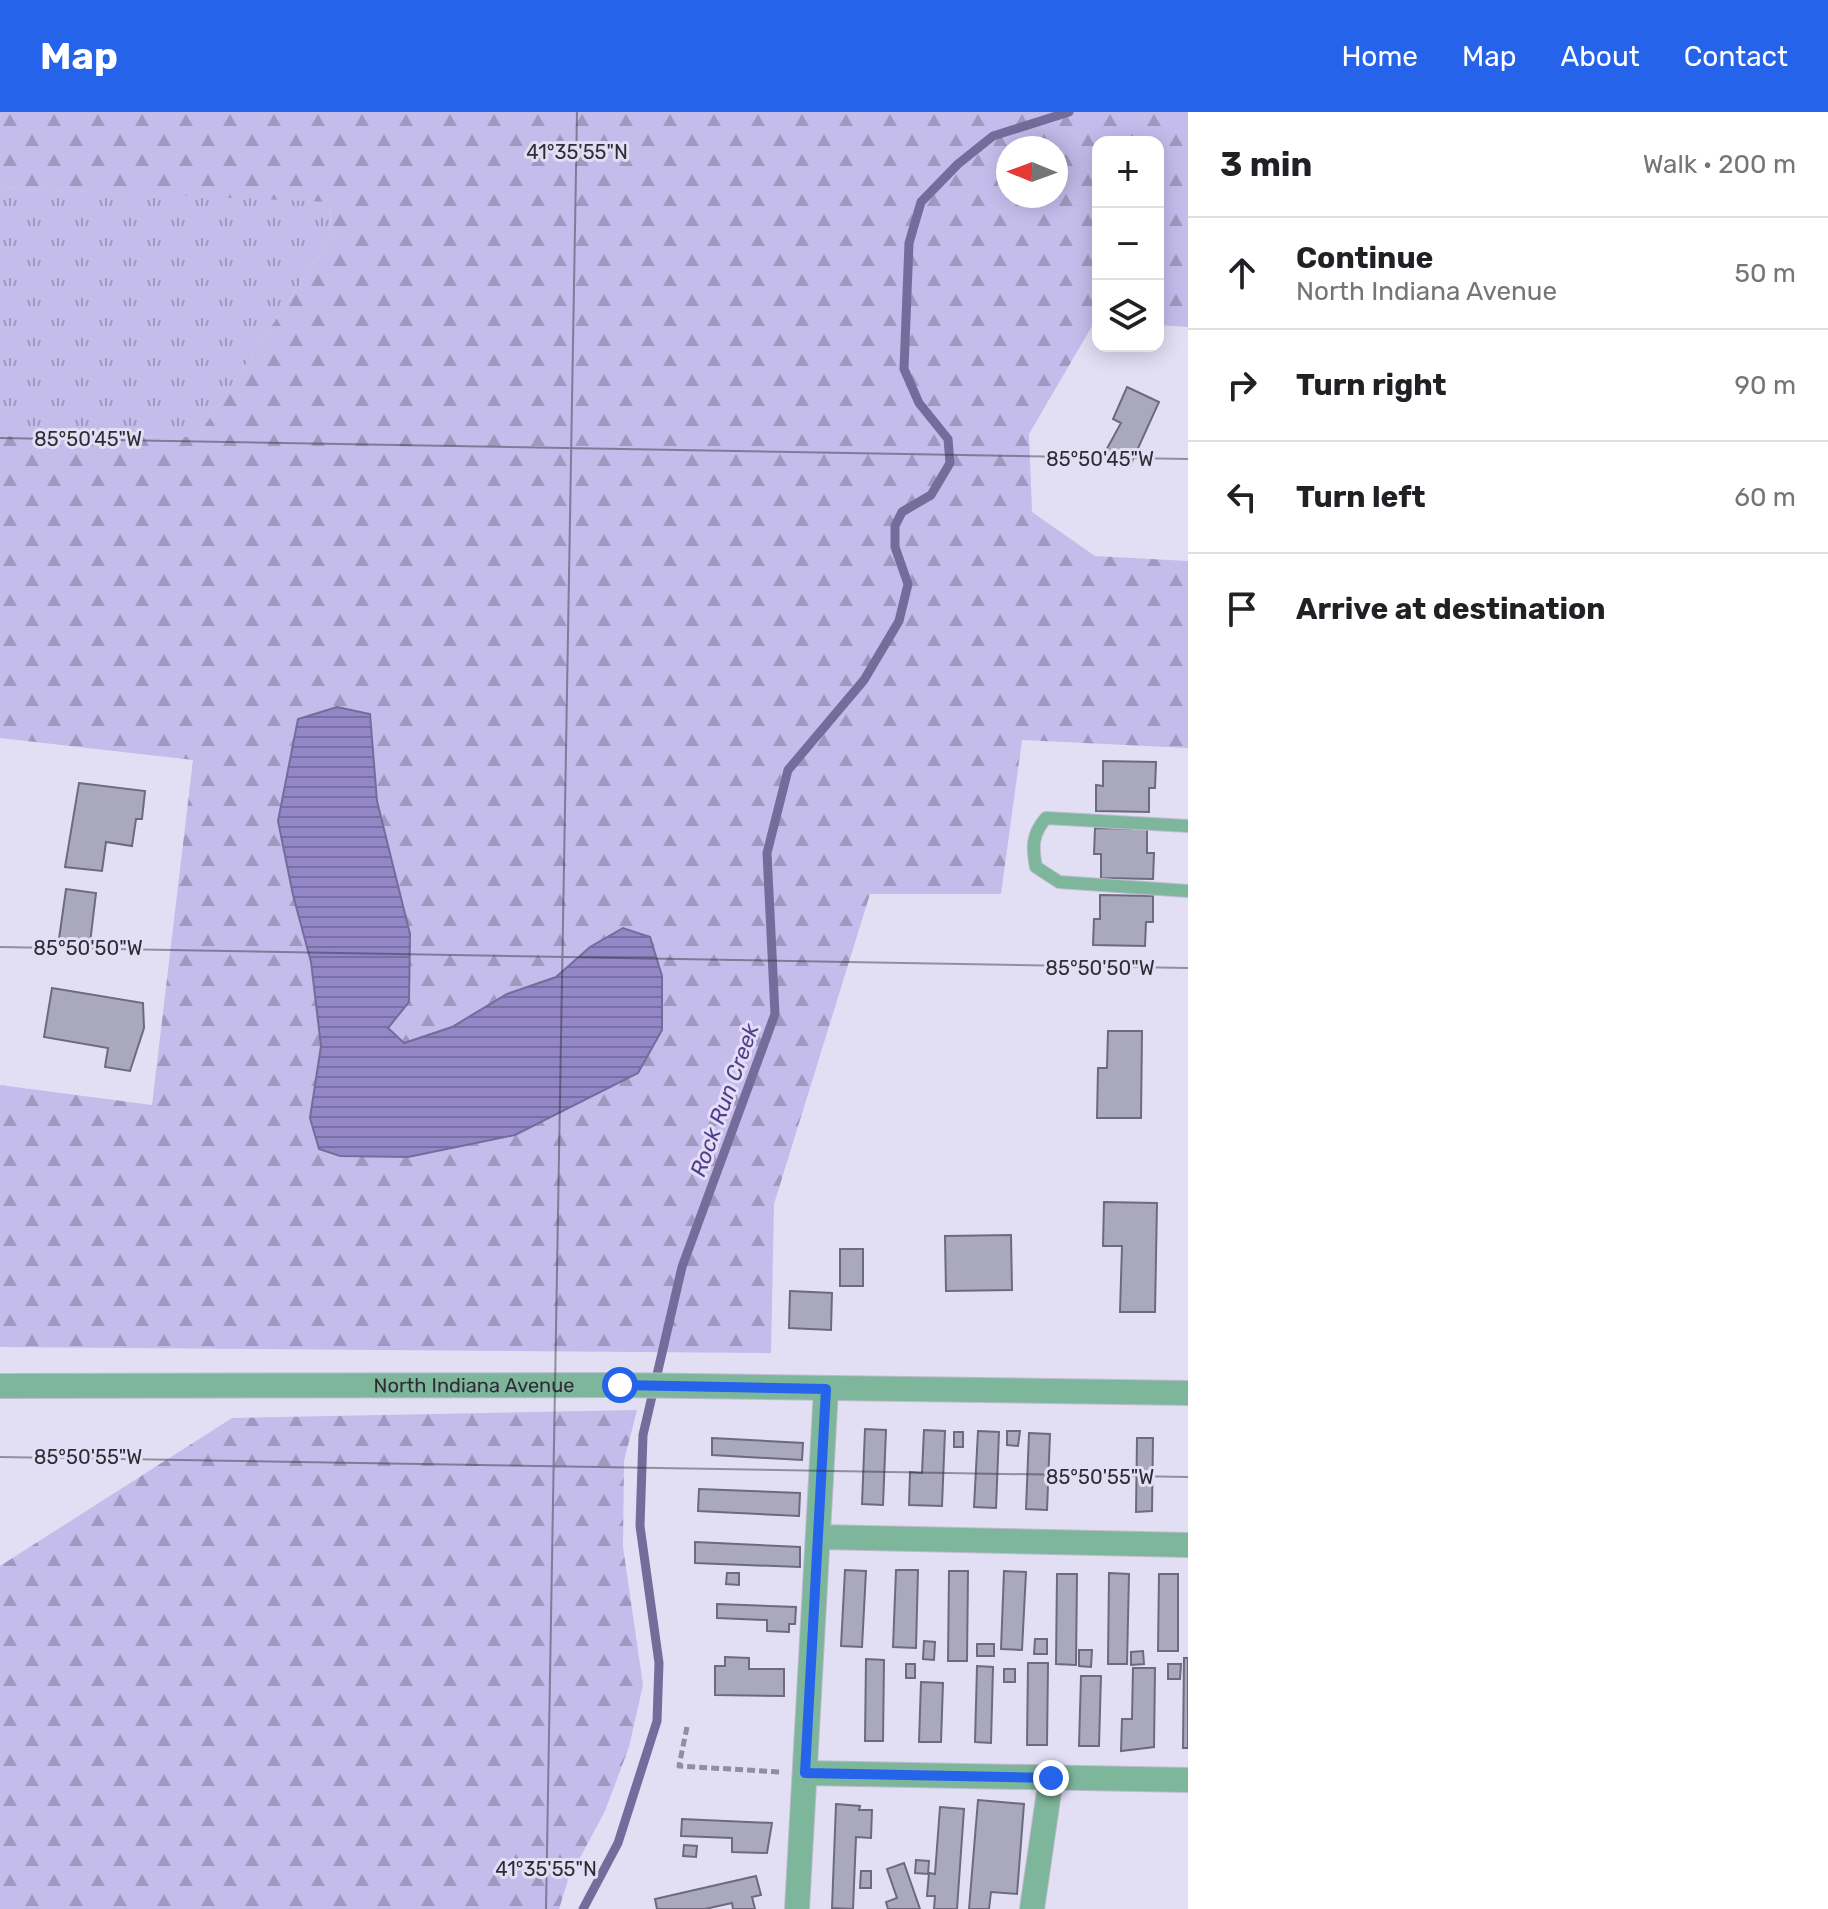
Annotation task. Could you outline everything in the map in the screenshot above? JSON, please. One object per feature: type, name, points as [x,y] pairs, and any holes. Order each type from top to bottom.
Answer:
[{"type":"street","name":"North Indiana Avenue","points":[[0,1386],[620,1385],[1188,1393]]},
{"type":"street","points":[[797,1909],[826,1389]]},
{"type":"street","points":[[820,1537],[1188,1545]]},
{"type":"street","points":[[805,1773],[1188,1780]]},
{"type":"street","points":[[1032,1909],[1051,1778]]},
{"type":"lane","points":[[1188,826],[1046,818],[1038,827],[1032,847],[1036,867],[1059,882],[1188,891]]},
{"type":"path","points":[[687,1727],[679,1766],[805,1773]]},
{"type":"green space","points":[[0,112],[1188,112],[1188,327],[1164,325],[1164,136],[1092,136],[1092,326],[1029,434],[1032,512],[1095,556],[1188,561],[1188,748],[1022,740],[1001,894],[870,894],[774,1204],[771,1353],[0,1347],[0,1085],[152,1105],[193,760],[0,738],[0,436],[197,437],[330,239],[331,202],[0,188]],"holes":[[[370,714],[377,801],[410,934],[409,1002],[388,1028],[404,1043],[452,1027],[507,994],[556,977],[590,947],[638,1073],[515,1135],[408,1157],[310,1118],[321,1046],[311,962],[293,895]]]},
{"type":"green space","points":[[0,188],[331,201],[330,239],[197,437],[0,436]]},
{"type":"green space","points":[[637,1410],[624,1461],[623,1547],[643,1685],[629,1747],[605,1811],[568,1880],[559,1909],[0,1909],[0,1566],[232,1418]]},
{"type":"shaded area","points":[[337,707],[370,714],[377,801],[410,934],[409,1002],[388,1028],[404,1043],[452,1027],[507,994],[556,977],[590,947],[623,928],[650,937],[662,976],[662,1030],[638,1073],[515,1135],[408,1157],[340,1156],[319,1149],[310,1118],[321,1046],[311,962],[278,821],[298,719]]},
{"type":"building","points":[[1127,387],[1159,402],[1130,466],[1104,454],[1121,423],[1113,419]]},
{"type":"building","points":[[1103,761],[1156,762],[1155,788],[1149,788],[1149,812],[1096,811],[1096,785],[1103,786]]},
{"type":"building","points":[[79,783],[145,791],[142,819],[136,819],[132,846],[106,842],[102,871],[65,867]]},
{"type":"building","points":[[1095,828],[1147,829],[1147,853],[1154,853],[1153,879],[1101,878],[1101,854],[1094,854]]},
{"type":"building","points":[[66,889],[96,893],[90,943],[59,939]]},
{"type":"building","points":[[1100,895],[1153,896],[1153,922],[1146,922],[1145,946],[1093,945],[1094,919],[1100,919]]},
{"type":"building","points":[[52,988],[143,1003],[144,1028],[130,1071],[105,1067],[108,1048],[44,1037]]},
{"type":"building","points":[[1108,1031],[1142,1031],[1141,1118],[1097,1118],[1098,1068],[1107,1068]]},
{"type":"building","points":[[1104,1202],[1157,1203],[1155,1312],[1120,1312],[1122,1246],[1103,1246]]},
{"type":"building","points":[[1011,1235],[1012,1290],[946,1291],[945,1236]]},
{"type":"building","points":[[840,1249],[863,1249],[863,1286],[840,1286]]},
{"type":"building","points":[[790,1291],[832,1293],[831,1330],[789,1328]]},
{"type":"building","points":[[865,1429],[886,1430],[883,1505],[862,1504]]},
{"type":"building","points":[[924,1430],[945,1431],[942,1506],[909,1505],[910,1472],[922,1473]]},
{"type":"building","points":[[978,1431],[999,1432],[996,1508],[974,1507]]},
{"type":"building","points":[[1007,1431],[1020,1431],[1018,1446],[1007,1445]]},
{"type":"building","points":[[954,1432],[963,1432],[963,1447],[954,1447]]},
{"type":"building","points":[[1029,1433],[1050,1434],[1047,1510],[1026,1509]]},
{"type":"building","points":[[712,1438],[803,1443],[802,1460],[712,1455]]},
{"type":"building","points":[[1137,1438],[1153,1438],[1152,1511],[1136,1512]]},
{"type":"building","points":[[699,1489],[800,1493],[799,1516],[698,1511]]},
{"type":"building","points":[[695,1542],[800,1547],[800,1567],[695,1563]]},
{"type":"building","points":[[845,1570],[866,1571],[862,1647],[841,1646]]},
{"type":"building","points":[[896,1570],[918,1570],[916,1648],[893,1647]]},
{"type":"building","points":[[949,1571],[968,1571],[967,1661],[948,1661]]},
{"type":"building","points":[[1004,1571],[1026,1572],[1022,1650],[1001,1649]]},
{"type":"building","points":[[727,1573],[739,1573],[739,1585],[726,1584]]},
{"type":"building","points":[[1109,1573],[1129,1574],[1127,1664],[1108,1664]]},
{"type":"building","points":[[1057,1574],[1077,1574],[1076,1665],[1056,1664]]},
{"type":"building","points":[[1159,1574],[1178,1574],[1178,1651],[1158,1651]]},
{"type":"building","points":[[717,1604],[796,1607],[795,1624],[789,1624],[789,1632],[767,1631],[767,1620],[717,1618]]},
{"type":"building","points":[[1035,1639],[1047,1639],[1047,1654],[1034,1654]]},
{"type":"building","points":[[924,1641],[935,1642],[934,1660],[923,1659]]},
{"type":"building","points":[[977,1644],[994,1644],[994,1656],[977,1656]]},
{"type":"building","points":[[1079,1650],[1092,1650],[1091,1667],[1079,1666]]},
{"type":"building","points":[[1143,1651],[1144,1664],[1131,1665],[1131,1652]]},
{"type":"building","points":[[725,1657],[749,1658],[749,1669],[784,1669],[784,1696],[715,1695],[715,1666],[725,1666]]},
{"type":"building","points":[[1184,1658],[1188,1658],[1188,1748],[1183,1748]]},
{"type":"building","points":[[866,1659],[884,1660],[883,1741],[865,1741]]},
{"type":"building","points":[[1028,1663],[1048,1663],[1047,1745],[1027,1745]]},
{"type":"building","points":[[906,1664],[915,1664],[915,1678],[906,1678]]},
{"type":"building","points":[[1168,1664],[1181,1664],[1180,1679],[1168,1679]]},
{"type":"building","points":[[977,1666],[993,1667],[991,1743],[975,1742]]},
{"type":"building","points":[[1133,1668],[1155,1668],[1154,1747],[1121,1751],[1122,1719],[1132,1719]]},
{"type":"building","points":[[1004,1669],[1015,1669],[1015,1682],[1004,1682]]},
{"type":"building","points":[[1081,1676],[1101,1676],[1099,1746],[1079,1746]]},
{"type":"building","points":[[921,1682],[943,1683],[941,1742],[919,1742]]},
{"type":"building","points":[[978,1800],[1024,1804],[1017,1894],[991,1892],[989,1909],[969,1909]]},
{"type":"building","points":[[836,1804],[872,1810],[871,1838],[856,1837],[853,1909],[832,1908]]},
{"type":"building","points":[[940,1807],[964,1809],[957,1909],[934,1909],[935,1896],[927,1896],[929,1873],[935,1874]]},
{"type":"building","points":[[682,1819],[772,1823],[767,1853],[732,1852],[732,1838],[681,1836]]},
{"type":"building","points":[[684,1845],[697,1846],[696,1857],[683,1856]]},
{"type":"building","points":[[916,1860],[929,1861],[928,1874],[915,1873]]},
{"type":"building","points":[[904,1863],[920,1909],[888,1909],[886,1902],[897,1898],[887,1869]]},
{"type":"building","points":[[861,1871],[871,1871],[871,1888],[860,1888]]},
{"type":"building","points":[[756,1876],[761,1895],[752,1897],[755,1909],[733,1909],[732,1903],[705,1909],[657,1909],[655,1899]]},
{"type":"waterway","name":"Rock Run Creek","points":[[583,1909],[618,1843],[657,1721],[659,1663],[640,1526],[643,1435],[682,1267],[775,1014],[767,853],[788,770],[864,680],[899,621],[908,584],[895,547],[895,526],[902,512],[931,495],[950,463],[948,439],[919,403],[904,369],[909,243],[921,202],[958,164],[993,136],[1069,112]]},
{"type":"route","points":[[620,1385],[826,1389],[805,1773],[1051,1778]]}]
